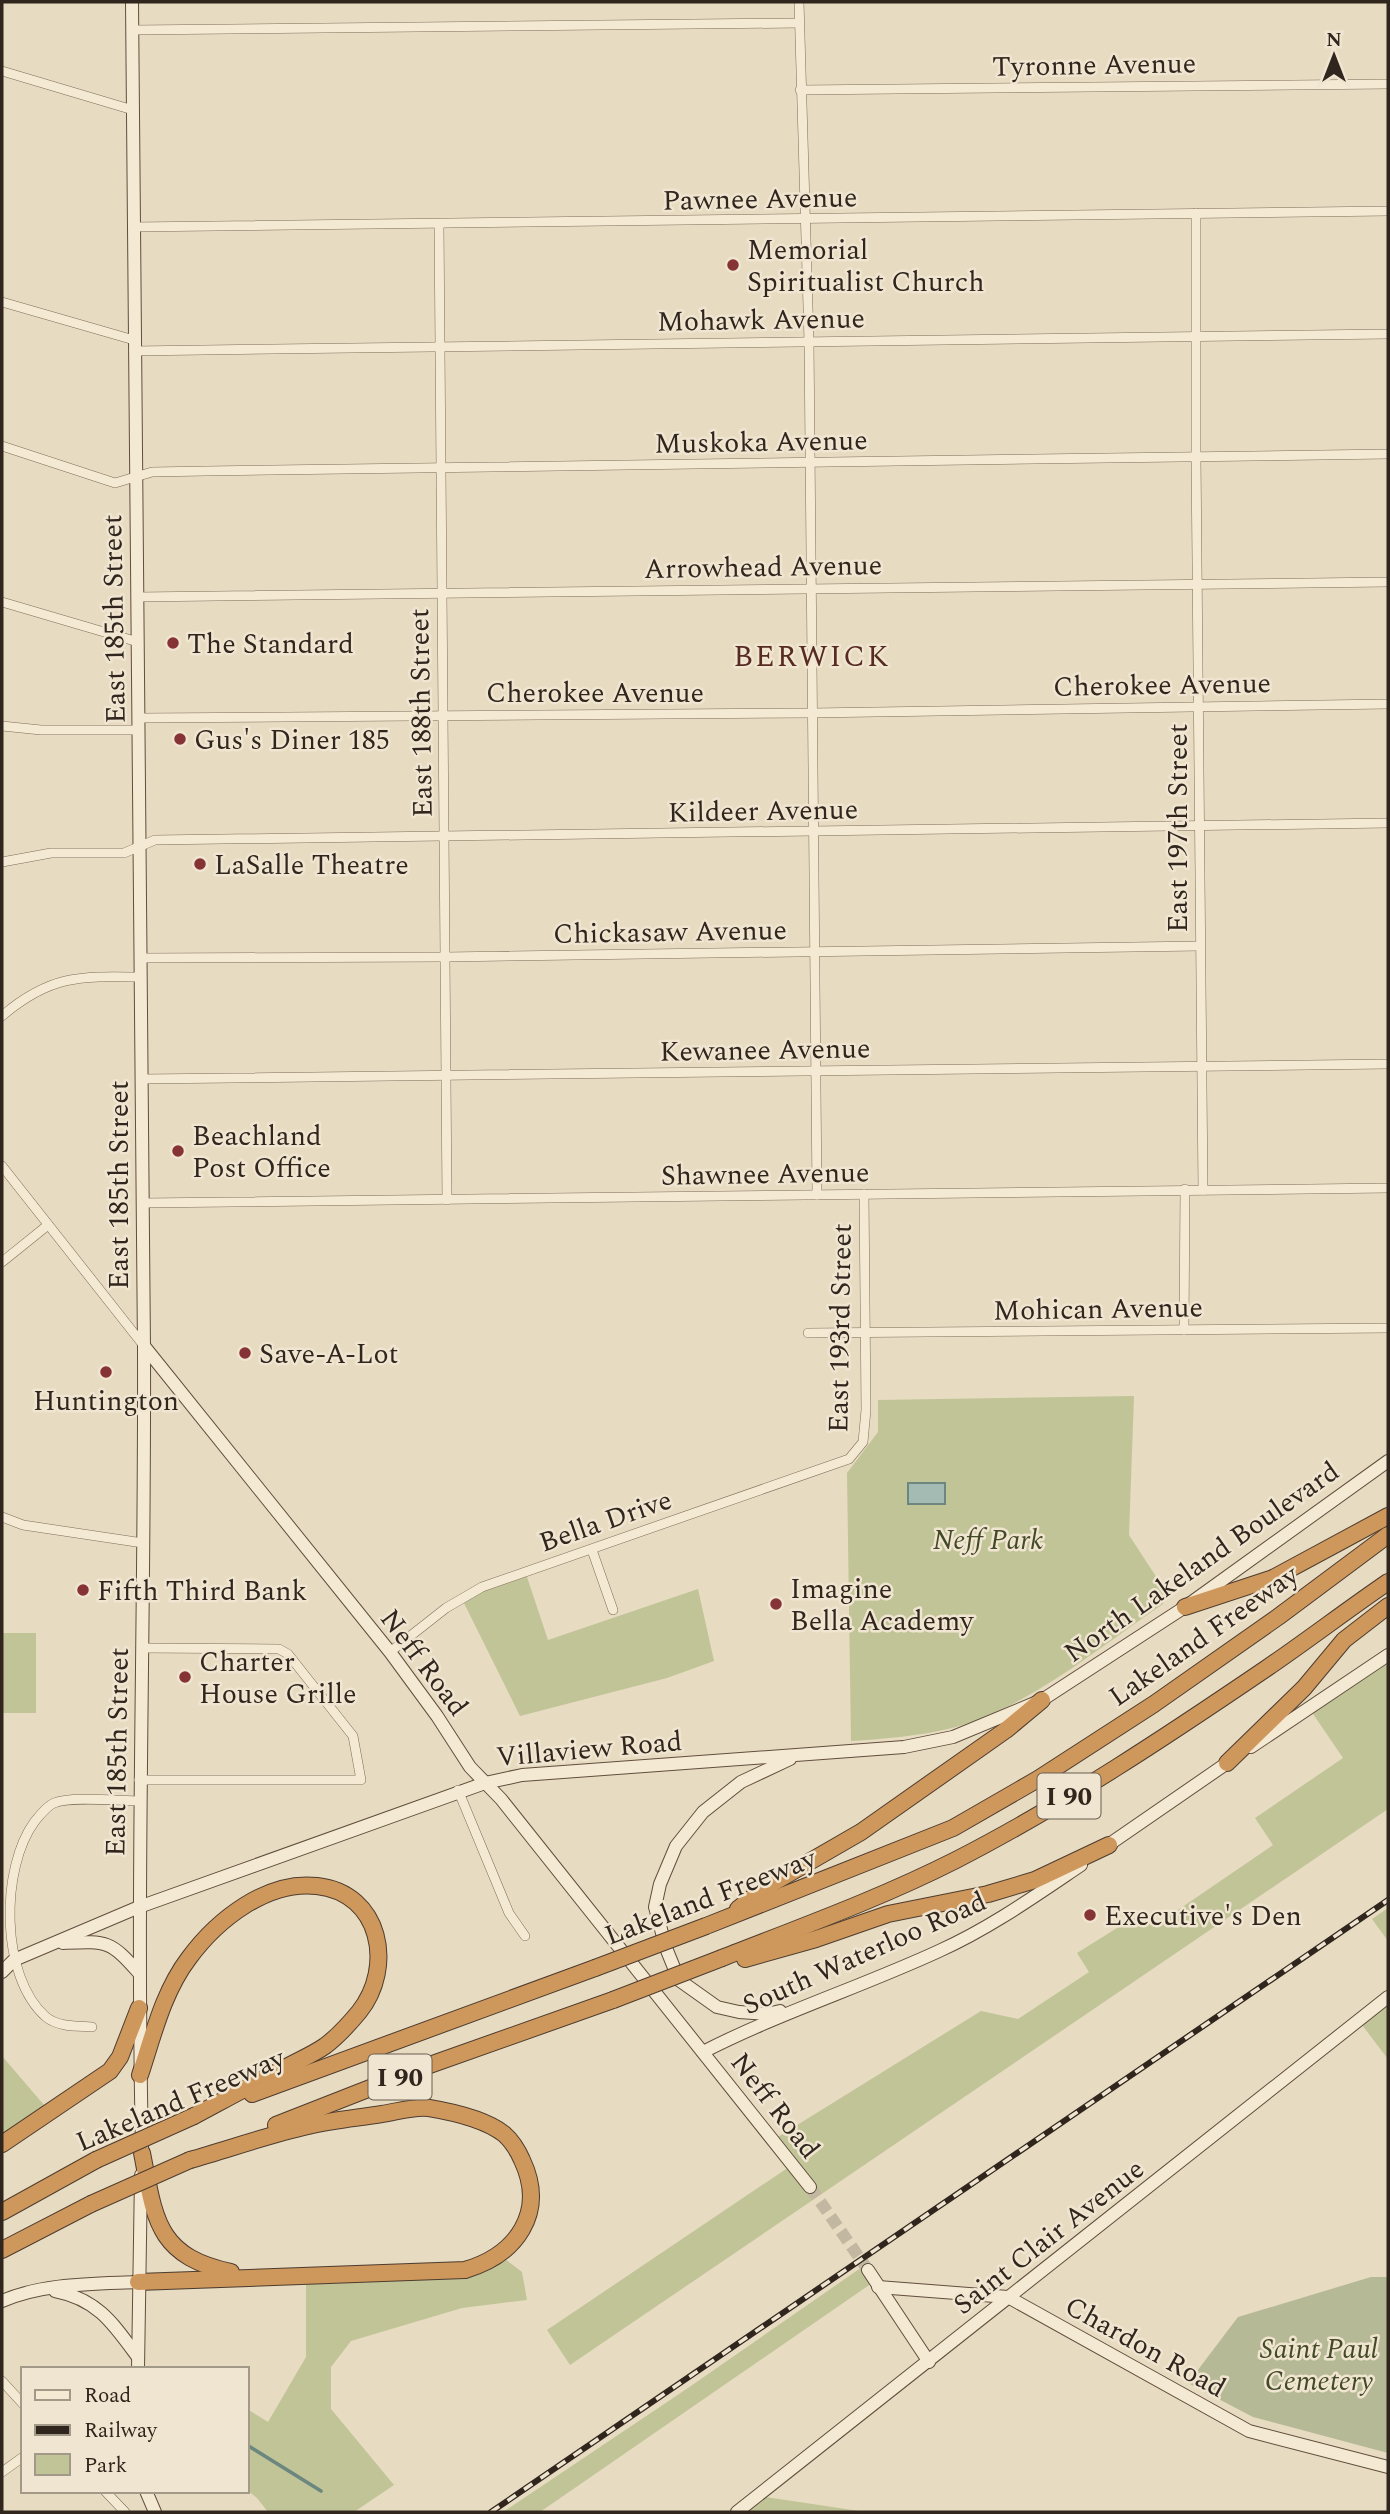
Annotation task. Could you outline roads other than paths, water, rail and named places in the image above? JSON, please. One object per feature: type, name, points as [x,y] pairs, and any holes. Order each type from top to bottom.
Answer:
[{"type":"highway","points":[[1185,1607],[1273,1578],[1388,1516]]},
{"type":"highway","name":"Lakeland Freeway","points":[[2,2212],[96,2160],[194,2116],[706,1926],[953,1828],[1038,1779],[1154,1704],[1388,1535]]},
{"type":"highway","name":"I 90","points":[[2,2250],[91,2204],[190,2160],[424,2067],[724,1961],[955,1860],[1132,1758],[1269,1667],[1388,1582]]},
{"type":"highway","points":[[1227,1763],[1304,1688],[1344,1640],[1388,1606]]},
{"type":"highway","points":[[727,1917],[764,1888],[873,1824],[1006,1730],[1042,1700]]},
{"type":"highway","points":[[724,1961],[816,1939],[888,1914],[1000,1891],[1035,1880],[1109,1845]]},
{"type":"highway","points":[[141,2075],[164,2002],[187,1959],[214,1929],[245,1906],[273,1891],[298,1885],[319,1886],[356,1903],[377,1934],[380,1951],[376,1981],[361,2010],[325,2046],[194,2116]]},
{"type":"highway","points":[[2,2144],[110,2071],[120,2057],[139,2008]]},
{"type":"highway","points":[[138,2282],[465,2270],[485,2264],[512,2244],[527,2218],[531,2192],[527,2171],[518,2151],[505,2134],[463,2115],[426,2108],[309,2126],[190,2160]]},
{"type":"highway","points":[[142,2153],[153,2211],[169,2240],[183,2254],[205,2267],[254,2277]]},
{"type":"street","name":"East 185th Street","points":[[132,2],[144,1346],[139,1780],[142,2153],[138,2362]]},
{"type":"street","name":"East 193rd Street","points":[[799,2],[809,341],[817,1195]]},
{"type":"street","points":[[132,30],[799,23]]},
{"type":"street","points":[[2,71],[133,110]]},
{"type":"street","name":"Tyronne Avenue","points":[[800,90],[1388,84]]},
{"type":"street","name":"Pawnee Avenue","points":[[133,228],[1388,211]]},
{"type":"street","name":"East 197th Street","points":[[1196,214],[1203,1190]]},
{"type":"street","name":"East 188th Street","points":[[439,225],[447,1200]]},
{"type":"street","name":"Mohawk Avenue","points":[[2,302],[134,345],[440,347],[1388,334]]},
{"type":"street","name":"Muskoka Avenue","points":[[2,446],[115,483],[152,472],[192,471],[1388,454]]},
{"type":"street","name":"Arrowhead Avenue","points":[[138,597],[1388,582]]},
{"type":"street","points":[[2,602],[138,642]]},
{"type":"street","name":"Cherokee Avenue","points":[[2,726],[41,730],[139,724],[444,716],[1388,704]]},
{"type":"street","name":"Kildeer Avenue","points":[[2,862],[51,853],[124,853],[155,840],[1388,824]]},
{"type":"street","name":"Chickasaw Avenue","points":[[140,958],[445,957],[1200,946]]},
{"type":"street","points":[[2,1016],[40,989],[69,979],[140,977]]},
{"type":"street","name":"Kewanee Avenue","points":[[142,1079],[1388,1064]]},
{"type":"street","name":"Neff Road","points":[[2,1166],[390,1652],[470,1767],[502,1799],[810,2187]]},
{"type":"street","name":"Shawnee Avenue","points":[[142,1203],[1388,1188]]},
{"type":"street","points":[[1184,1329],[1185,1189]]},
{"type":"street","name":"East 193rd Street","points":[[849,1459],[863,1442],[866,1410],[864,1194]]},
{"type":"street","points":[[2,1262],[48,1225]]},
{"type":"street","name":"Mohican Avenue","points":[[808,1333],[1388,1328]]},
{"type":"street","name":"Bella Drive","points":[[390,1652],[446,1608],[482,1587],[849,1459]]},
{"type":"street","name":"North Lakeland Boulevard","points":[[1042,1700],[1185,1607],[1388,1461]]},
{"type":"street","points":[[2,1517],[23,1525],[143,1543]]},
{"type":"street","points":[[592,1550],[612,1610]]},
{"type":"street","points":[[139,1780],[361,1780],[352,1737],[288,1654],[279,1650],[142,1648]]},
{"type":"street","name":"South Waterloo Road","points":[[703,2052],[952,1944],[1012,1912],[1388,1655]]},
{"type":"street","name":"Villaview Road","points":[[2,1972],[14,1960],[139,1907],[381,1821],[458,1790],[523,1775],[904,1747],[953,1737],[1042,1700]]},
{"type":"street","points":[[800,1754],[741,1782],[703,1812],[676,1846],[660,1884],[655,1907],[666,1948],[679,1980],[717,2007],[767,2014],[811,2003]]},
{"type":"street","points":[[458,1790],[509,1913],[525,1936]]},
{"type":"street","points":[[92,2027],[68,2026],[48,2019],[23,1988],[14,1960],[5,1905],[15,1853],[25,1832],[39,1815],[54,1803],[139,1801]]},
{"type":"street","points":[[52,1944],[108,1944],[119,1950],[139,1973]]},
{"type":"street","name":"Saint Clair Avenue","points":[[737,2512],[1279,2086],[1388,1997]]},
{"type":"street","points":[[867,2270],[929,2362]]},
{"type":"street","points":[[2,2301],[40,2289],[138,2282]]},
{"type":"street","name":"Chardon Road","points":[[878,2287],[1008,2297],[1245,2429],[1388,2467]]},
{"type":"street","points":[[40,2289],[65,2293],[96,2306],[138,2362]]},
{"type":"street","points":[[2,2381],[21,2402]]},
{"type":"street","points":[[2,2472],[21,2458]]},
{"type":"street","points":[[107,2493],[125,2512]]},
{"type":"street","points":[[147,2493],[155,2512]]},
{"type":"water","points":[[908,1483],[945,1483],[945,1504],[908,1504]]},
{"type":"waterway","points":[[248,2446],[321,2491]]},
{"type":"tunnel","points":[[810,2187],[868,2270]]},
{"type":"railway","points":[[491,2512],[1388,1900]]},
{"type":"place","name":"Memorial Spiritualist Church","points":[[733,265]]},
{"type":"place","name":"The Standard","points":[[173,643]]},
{"type":"place","name":"Gus's Diner 185","points":[[180,739]]},
{"type":"place","name":"LaSalle Theatre","points":[[200,864]]},
{"type":"place","name":"Beachland Post Office","points":[[178,1151]]},
{"type":"place","name":"Save-A-Lot","points":[[245,1353]]},
{"type":"place","name":"Huntington","points":[[106,1372]]},
{"type":"place","name":"Fifth Third Bank","points":[[83,1590]]},
{"type":"place","name":"Imagine Bella Academy","points":[[776,1604]]},
{"type":"place","name":"Charter House Grille","points":[[185,1677]]},
{"type":"place","name":"Executive's Den","points":[[1090,1915]]},
{"type":"district","name":"BERWICK","points":[[812,656]]},
{"type":"park label","name":"Neff Park","points":[[988,1539]]},
{"type":"park label","name":"Saint Paul Cemetery","points":[[1319,2364]]}]
